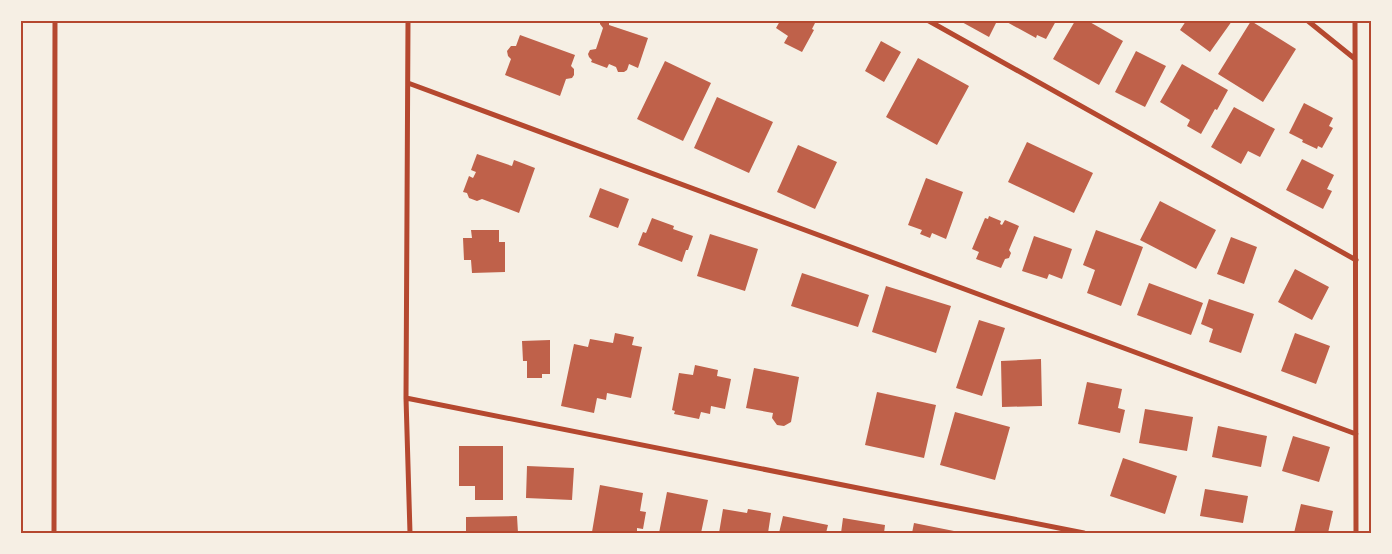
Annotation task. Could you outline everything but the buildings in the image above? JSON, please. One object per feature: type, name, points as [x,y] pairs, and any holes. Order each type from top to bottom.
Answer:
[{"type":"street","points":[[54,21],[54,533]]},
{"type":"street","points":[[408,21],[406,398],[410,533]]},
{"type":"street","points":[[929,21],[1356,260]]},
{"type":"street","points":[[1308,21],[1355,59]]},
{"type":"street","points":[[1355,21],[1356,533]]},
{"type":"street","points":[[408,83],[1356,434]]},
{"type":"street","points":[[406,398],[1084,533]]}]
